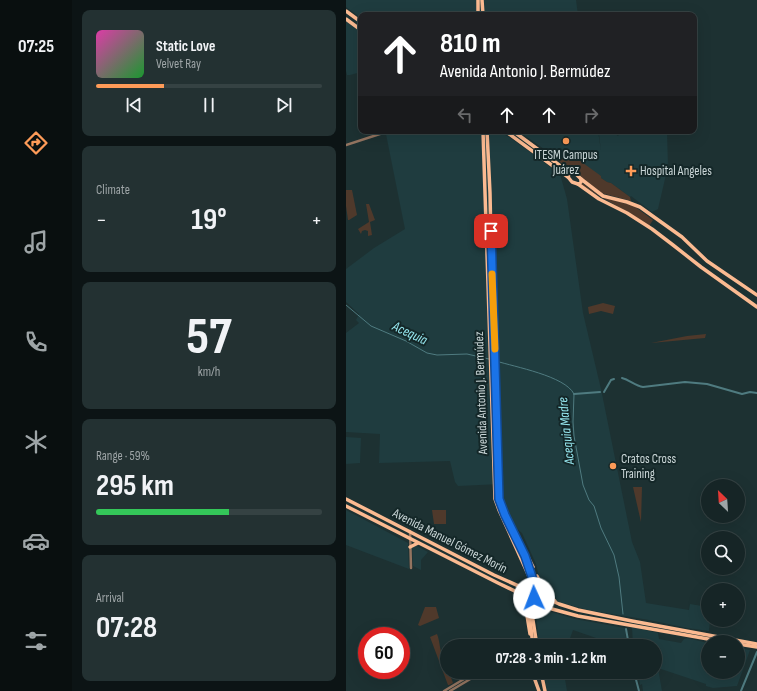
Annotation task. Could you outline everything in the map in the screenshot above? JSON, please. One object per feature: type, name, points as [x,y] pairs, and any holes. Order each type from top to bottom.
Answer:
[{"type":"main road","points":[[478,0],[478,12]]},
{"type":"main road","points":[[482,0],[483,12]]},
{"type":"main road","points":[[346,11],[358,20]]},
{"type":"main road","points":[[346,19],[358,28]]},
{"type":"main road","name":"Avenida Antonio J. Bermúdez","points":[[483,134],[486,229],[493,361]]},
{"type":"main road","name":"Avenida Antonio J. Bermúdez","points":[[487,134],[491,229],[495,499],[531,580],[535,594],[530,599]]},
{"type":"main road","points":[[511,134],[522,140]]},
{"type":"main road","points":[[516,134],[569,175],[572,182],[578,184],[599,199],[627,212],[662,236],[701,267],[757,307]]},
{"type":"main road","points":[[569,175],[575,173],[603,196],[640,207],[682,237],[707,261],[757,295]]},
{"type":"main road","points":[[578,184],[581,182],[581,179]]},
{"type":"main road","points":[[486,229],[491,229]]},
{"type":"main road","points":[[493,361],[499,499],[505,515],[525,550],[545,592],[559,604]]},
{"type":"main road","name":"Avenida Manuel Gómez Morín","points":[[347,501],[535,594],[570,608],[757,644]]},
{"type":"main road","name":"Avenida Manuel Gómez Morín","points":[[346,506],[515,592],[566,614],[701,638]]},
{"type":"main road","points":[[508,529],[513,535],[536,579],[535,594],[539,603]]},
{"type":"main road","points":[[517,537],[526,560]]},
{"type":"main road","points":[[410,547],[418,543]]},
{"type":"main road","points":[[464,566],[467,564],[467,561]]},
{"type":"main road","points":[[470,569],[475,565]]},
{"type":"main road","points":[[531,580],[527,586],[523,588],[530,599],[535,639]]},
{"type":"main road","points":[[515,592],[524,600],[531,639]]},
{"type":"main road","points":[[530,599],[528,618],[534,639]]},
{"type":"main road","points":[[532,614],[536,607],[545,606]]},
{"type":"main road","points":[[566,614],[570,611],[570,608]]},
{"type":"main road","points":[[575,616],[575,612],[578,610]]},
{"type":"main road","points":[[532,633],[532,639]]},
{"type":"main road","points":[[745,645],[757,647]]},
{"type":"main road","points":[[535,679],[539,691]]},
{"type":"main road","points":[[542,679],[545,691]]},
{"type":"street","points":[[346,145],[380,134]]},
{"type":"street","points":[[410,531],[411,568]]},
{"type":"street","points":[[444,691],[464,679]]},
{"type":"street","points":[[450,691],[470,679]]},
{"type":"shaded area","points":[[346,0],[576,0],[578,12],[358,12],[358,16],[346,7]]},
{"type":"shaded area","points":[[346,21],[358,30],[358,73],[347,75]]},
{"type":"shaded area","points":[[386,134],[503,134],[560,174],[567,199],[583,313],[601,389],[632,542],[640,562],[646,603],[689,610],[690,604],[701,606],[701,627],[709,627],[709,631],[588,610],[559,602],[546,592],[540,581],[536,564],[522,533],[516,528],[502,501],[501,484],[458,486],[455,482],[450,461],[379,463],[380,434],[346,432],[346,333],[359,323],[356,320],[359,314],[346,302],[346,269],[374,248],[405,229]]},
{"type":"shaded area","name":"Hospital Angeles","points":[[522,134],[598,134],[601,151],[599,134],[615,134],[618,136],[620,134],[667,134],[668,166],[658,209],[652,212],[631,196],[630,197],[611,183],[601,178],[601,176],[560,157],[560,160]]},
{"type":"shaded area","points":[[572,155],[601,176],[601,178],[611,183],[630,197],[631,201],[601,193],[583,179],[578,172],[569,169],[560,162],[560,157]]},
{"type":"shaded area","points":[[582,183],[600,196],[634,206],[653,220],[649,226],[580,184]]},
{"type":"shaded area","points":[[346,190],[352,190],[357,215],[349,220],[346,206]]},
{"type":"shaded area","points":[[366,204],[369,204],[375,220],[370,222],[372,235],[368,236],[368,231],[362,231],[361,234],[358,229],[369,222]]},
{"type":"shaded area","points":[[603,303],[615,306],[613,314],[601,311],[589,314],[588,307]]},
{"type":"shaded area","points":[[706,334],[705,338],[651,343],[687,336]]},
{"type":"shaded area","points":[[346,437],[361,438],[360,463],[346,464]]},
{"type":"shaded area","points":[[633,487],[642,487],[641,522]]},
{"type":"shaded area","points":[[346,510],[408,543],[409,569],[346,545]]},
{"type":"shaded area","points":[[432,510],[446,510],[446,524],[434,524]]},
{"type":"shaded area","points":[[415,545],[428,552],[421,560],[421,570],[413,566],[412,547]]},
{"type":"shaded area","points":[[425,607],[436,607],[439,618],[420,626],[418,625]]},
{"type":"shaded area","points":[[538,608],[575,619],[625,628],[626,639],[596,639],[573,630],[570,639],[538,639],[535,613]]},
{"type":"shaded area","points":[[632,627],[658,633],[659,639],[633,639]]},
{"type":"shaded area","points":[[437,634],[439,639],[440,664],[430,637]]},
{"type":"shaded area","points":[[687,638],[701,641],[701,679],[740,679],[737,686],[713,688],[706,686],[706,684],[662,669],[662,640],[681,643]]},
{"type":"shaded area","points":[[745,649],[750,650],[745,664]]},
{"type":"shaded area","points":[[446,679],[452,679],[453,683],[448,685]]},
{"type":"shaded area","points":[[545,679],[565,679],[567,691],[547,691]]},
{"type":"shaded area","points":[[639,679],[660,679],[662,691],[643,691],[642,684],[640,685]]},
{"type":"waterway","name":"Acequia","points":[[346,305],[371,326],[406,341],[427,353],[437,355],[467,354],[489,359]]},
{"type":"waterway","name":"Acequia Madre","points":[[496,361],[550,377],[561,382],[574,394],[574,436],[583,485],[589,500],[594,506],[601,528],[614,555],[619,577],[623,614]]},
{"type":"waterway","points":[[622,378],[643,387],[685,382],[707,384],[742,394],[750,392],[757,393]]},
{"type":"waterway","points":[[604,392],[611,380],[614,379]]},
{"type":"waterway","points":[[574,394],[600,392]]},
{"type":"waterway","name":"Acequia Madre","points":[[626,629],[628,639]]},
{"type":"waterway","points":[[741,691],[757,652]]},
{"type":"waterway","name":"Acequia Madre","points":[[636,679],[639,691]]},
{"type":"slow traffic","points":[[492,274],[495,349]]},
{"type":"place","name":"ITESM Campus Juárez","points":[[566,141]]},
{"type":"place","name":"Hospital Angeles","points":[[631,171]]},
{"type":"place","name":"Cratos Cross Training","points":[[613,466]]},
{"type":"route","points":[[491,231],[499,499],[525,556],[534,583],[534,598]]}]
